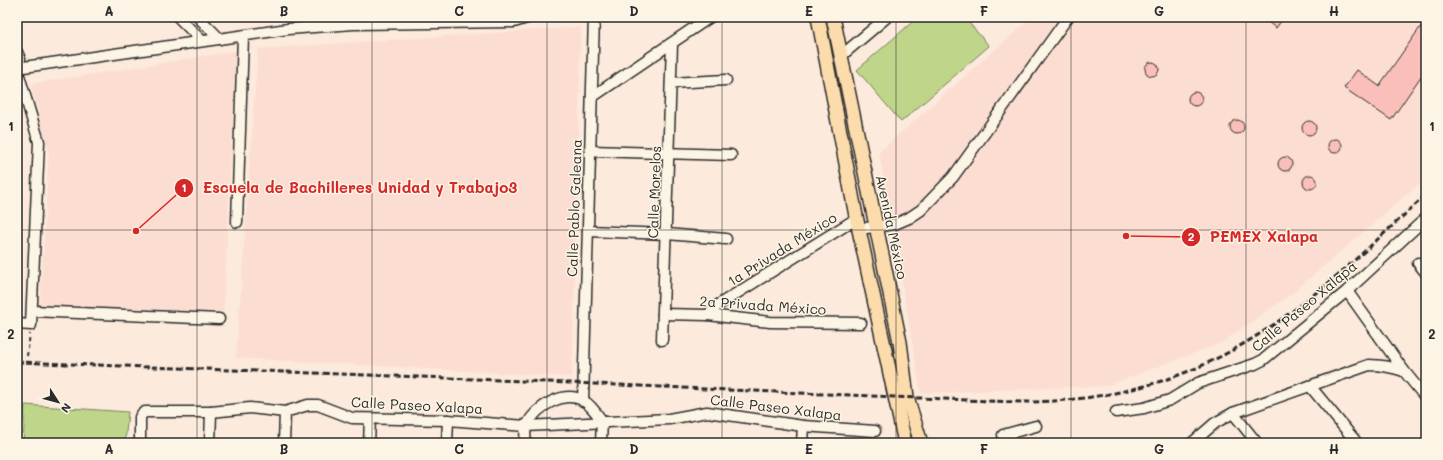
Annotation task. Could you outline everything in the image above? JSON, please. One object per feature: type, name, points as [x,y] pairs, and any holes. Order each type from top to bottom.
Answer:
[{"type":"main road","points":[[818,17],[855,225],[905,443]]},
{"type":"main road","name":"Avenida México","points":[[833,17],[900,342],[908,397],[920,443]]},
{"type":"main road","points":[[883,344],[900,342]]},
{"type":"street","points":[[178,17],[202,41]]},
{"type":"street","points":[[198,17],[220,39]]},
{"type":"street","points":[[17,68],[202,41],[326,25],[377,20],[514,22],[530,17]]},
{"type":"street","name":"Calle Pablo Galeana","points":[[584,400],[594,17]]},
{"type":"street","points":[[592,97],[710,17]]},
{"type":"street","points":[[841,56],[887,17]]},
{"type":"street","points":[[855,225],[876,227],[895,224],[909,218],[921,210],[953,177],[1068,17]]},
{"type":"street","points":[[237,222],[243,36]]},
{"type":"street","name":"Calle Morelos","points":[[662,340],[667,234],[672,44]]},
{"type":"street","points":[[17,52],[20,59],[17,68],[39,142],[31,325],[17,324]]},
{"type":"street","points":[[671,83],[726,80]]},
{"type":"street","points":[[590,151],[731,155]]},
{"type":"street","name":"Calle Paseo Xalapa","points":[[1116,412],[1144,408],[1170,400],[1198,383],[1256,364],[1263,360],[1347,292],[1426,218]]},
{"type":"street","name":"1a Privada México","points":[[708,315],[718,305],[855,225]]},
{"type":"street","points":[[588,231],[667,234],[726,239]]},
{"type":"street","points":[[1418,263],[1426,272]]},
{"type":"street","points":[[1347,292],[1426,398]]},
{"type":"street","points":[[32,311],[219,319]]},
{"type":"street","name":"2a Privada México","points":[[663,314],[708,315],[770,322],[861,323]]},
{"type":"street","points":[[1192,443],[1215,423],[1233,413],[1369,365],[1391,366],[1404,370]]},
{"type":"street","points":[[1310,386],[1357,443]]},
{"type":"street","points":[[525,443],[526,426],[543,406],[551,401],[565,398],[576,398],[584,400],[602,421],[601,443]]},
{"type":"street","name":"Calle Paseo Xalapa","points":[[140,443],[140,417],[145,412],[211,412],[250,408],[286,412],[308,405],[318,405],[352,418],[448,420],[526,426],[602,421],[669,419],[707,412],[803,426],[875,431]]},
{"type":"street","points":[[210,443],[211,412]]},
{"type":"street","points":[[284,443],[286,412]]},
{"type":"street","points":[[1233,413],[1257,443]]},
{"type":"street","points":[[369,443],[370,419]]},
{"type":"street","points":[[447,443],[448,420]]},
{"type":"street","points":[[802,443],[803,426]]},
{"type":"street","points":[[1004,439],[1036,426]]},
{"type":"path","points":[[27,356],[31,325]]},
{"type":"shaded area","points":[[1032,17],[1426,17],[1426,178],[1290,295],[1221,343],[1106,386],[921,393],[879,152]]},
{"type":"shaded area","points":[[581,27],[572,377],[236,358],[258,49]]},
{"type":"shaded area","points":[[236,51],[223,318],[40,309],[49,154],[31,84]]},
{"type":"green space","points":[[918,17],[964,17],[989,46],[901,122],[857,70]]},
{"type":"green space","points":[[25,405],[128,412],[125,443],[23,443]]},
{"type":"building","points":[[1261,17],[1284,17],[1276,28]]},
{"type":"building","points":[[1426,19],[1426,69],[1391,120],[1344,88],[1357,70],[1379,86]]},
{"type":"building","points":[[1149,62],[1155,62],[1159,66],[1159,72],[1155,76],[1149,76],[1145,72],[1145,66]]},
{"type":"building","points":[[1192,92],[1198,92],[1202,96],[1202,102],[1198,106],[1192,106],[1188,102],[1188,96]]},
{"type":"building","points":[[1234,120],[1240,120],[1244,124],[1244,130],[1240,134],[1234,134],[1230,130],[1230,124]]},
{"type":"building","points":[[1306,121],[1312,121],[1316,125],[1316,131],[1312,135],[1306,135],[1302,131],[1302,125]]},
{"type":"building","points":[[1332,139],[1338,139],[1342,143],[1342,149],[1338,153],[1332,153],[1328,149],[1328,143]]},
{"type":"building","points":[[1282,157],[1288,157],[1292,161],[1292,167],[1288,171],[1282,171],[1278,167],[1278,161]]},
{"type":"building","points":[[1307,175],[1313,175],[1317,179],[1317,185],[1313,189],[1307,189],[1303,185],[1303,179]]},
{"type":"railway","points":[[17,362],[533,381],[1003,402],[1030,402],[1086,398],[1140,387],[1176,376],[1212,361],[1246,342],[1278,321],[1339,274],[1426,195]]},
{"type":"place","name":"Escuela de Bachilleres Unidad y Trabajo3","points":[[136,231]]},
{"type":"place","name":"PEMEX Xalapa","points":[[1126,236]]}]
